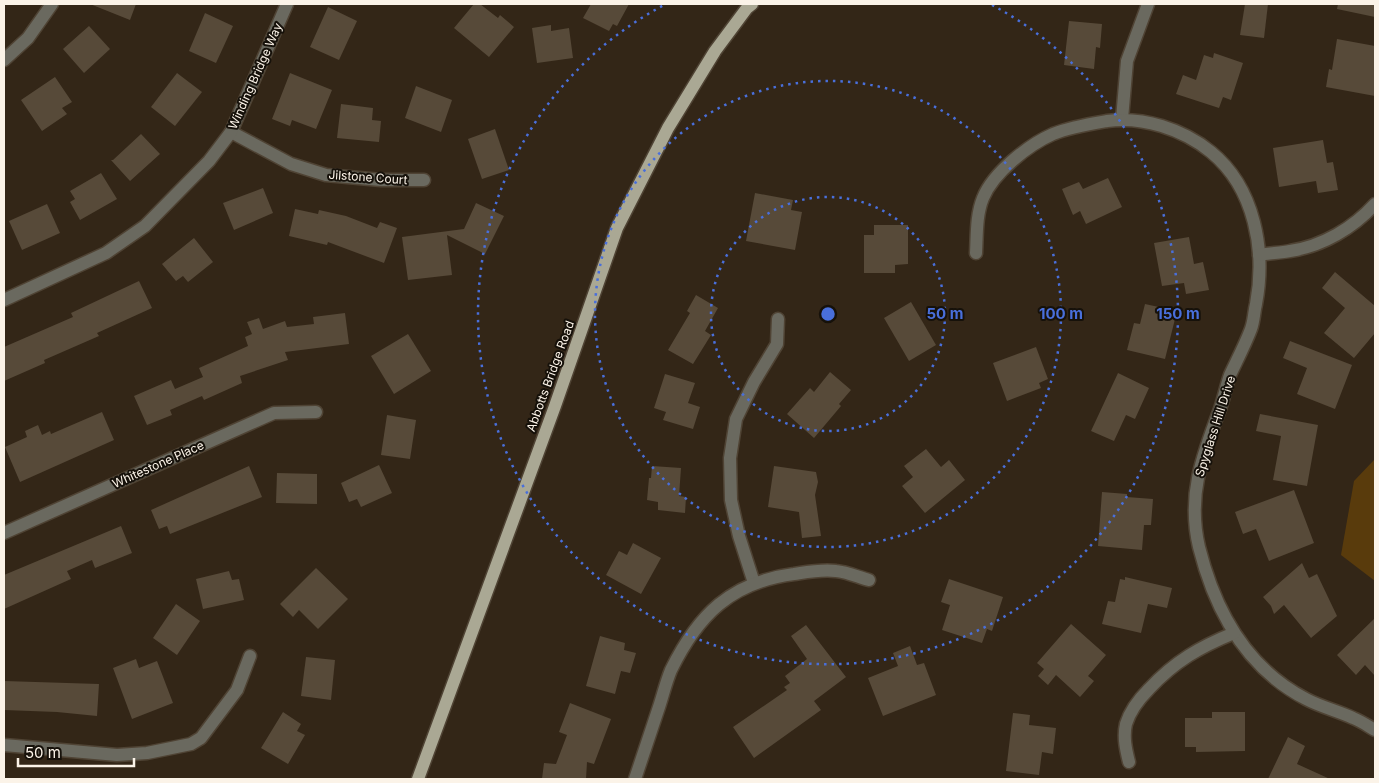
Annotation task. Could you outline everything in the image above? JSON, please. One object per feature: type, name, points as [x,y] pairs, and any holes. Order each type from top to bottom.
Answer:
[{"type":"main road","name":"Abbotts Bridge Road","points":[[418,779],[555,406],[618,228],[668,128],[715,51],[748,5]]},
{"type":"street","points":[[4,60],[28,38],[52,4]]},
{"type":"street","name":"Winding Bridge Way","points":[[4,300],[106,253],[145,226],[209,161],[231,132],[286,4]]},
{"type":"street","points":[[1122,119],[1127,61],[1148,4]]},
{"type":"street","name":"Spyglass Hill Drive","points":[[976,253],[977,224],[983,197],[997,174],[1012,161],[1052,134],[1080,125],[1122,119],[1173,130],[1197,141],[1216,156],[1232,175],[1246,198],[1255,223],[1259,255],[1259,286],[1252,328],[1230,376],[1197,476],[1194,507],[1198,544],[1209,582],[1228,623],[1250,656],[1278,682],[1307,700],[1354,718],[1375,730]]},
{"type":"street","name":"Jilstone Court","points":[[231,132],[292,164],[326,175],[381,180],[424,180]]},
{"type":"street","points":[[1259,255],[1312,246],[1348,229],[1375,204]]},
{"type":"street","points":[[754,583],[739,536],[731,500],[730,458],[736,419],[754,382],[776,344],[778,319]]},
{"type":"street","name":"Whitestone Place","points":[[4,533],[274,413],[316,412]]},
{"type":"street","points":[[635,779],[670,672],[686,643],[702,620],[719,604],[736,591],[754,583],[810,571],[836,571],[869,580]]},
{"type":"street","points":[[1129,762],[1125,744],[1126,726],[1131,711],[1142,696],[1163,674],[1183,658],[1205,645],[1234,633]]},
{"type":"street","points":[[4,746],[116,755],[147,753],[191,744],[201,738],[237,690],[250,656]]},
{"type":"shaded area","points":[[1375,459],[1375,581],[1341,555],[1354,481]]},
{"type":"building","points":[[90,4],[136,4],[130,20]]},
{"type":"building","points":[[474,4],[480,4],[498,18],[500,15],[514,27],[489,57],[454,28]]},
{"type":"building","points":[[591,4],[629,4],[617,26],[613,24],[609,31],[583,18]]},
{"type":"building","points":[[1245,4],[1268,4],[1264,38],[1240,35]]},
{"type":"building","points":[[1338,4],[1375,4],[1375,17],[1337,9]]},
{"type":"building","points":[[328,7],[357,21],[339,60],[310,47]]},
{"type":"building","points":[[205,13],[233,26],[216,63],[189,51]]},
{"type":"building","points":[[1069,21],[1102,24],[1100,48],[1096,47],[1094,69],[1064,65]]},
{"type":"building","points":[[551,25],[551,31],[569,28],[573,58],[537,63],[532,28]]},
{"type":"building","points":[[89,26],[110,49],[84,73],[63,49]]},
{"type":"building","points":[[1337,39],[1375,46],[1375,96],[1326,87],[1329,69],[1332,70]]},
{"type":"building","points":[[1214,53],[1243,63],[1231,100],[1223,97],[1219,108],[1176,94],[1183,75],[1196,80],[1204,55],[1213,58]]},
{"type":"building","points":[[177,73],[202,92],[175,126],[151,107]]},
{"type":"building","points":[[290,73],[332,90],[316,129],[292,120],[290,126],[272,119]]},
{"type":"building","points":[[55,77],[72,102],[62,108],[67,114],[42,131],[21,100]]},
{"type":"building","points":[[416,86],[452,100],[441,132],[405,118]]},
{"type":"building","points":[[341,104],[373,108],[372,120],[381,121],[379,142],[337,138]]},
{"type":"building","points":[[495,129],[509,170],[482,179],[468,139]]},
{"type":"building","points":[[141,134],[160,154],[130,181],[111,160]]},
{"type":"building","points":[[1323,140],[1327,163],[1333,162],[1338,190],[1318,193],[1316,181],[1279,187],[1273,148]]},
{"type":"building","points":[[101,173],[117,199],[80,220],[70,202],[75,199],[70,191]]},
{"type":"building","points":[[1108,178],[1122,207],[1086,224],[1080,211],[1073,215],[1062,189],[1079,182],[1083,189]]},
{"type":"building","points":[[263,188],[273,213],[234,230],[223,203]]},
{"type":"building","points":[[755,193],[793,200],[791,210],[802,212],[795,250],[746,241]]},
{"type":"building","points":[[476,203],[504,216],[485,254],[447,235],[452,275],[408,280],[402,237],[464,229]]},
{"type":"building","points":[[47,204],[60,233],[22,250],[9,221]]},
{"type":"building","points":[[295,209],[318,214],[319,210],[346,216],[377,228],[380,222],[397,228],[384,263],[328,242],[327,245],[289,236]]},
{"type":"building","points":[[874,225],[908,225],[908,264],[895,265],[895,273],[864,273],[864,235],[874,235]]},
{"type":"building","points":[[1189,237],[1194,264],[1203,262],[1209,290],[1186,294],[1184,283],[1162,286],[1154,243]]},
{"type":"building","points":[[194,238],[213,262],[188,282],[183,276],[176,281],[162,264]]},
{"type":"building","points":[[1335,272],[1375,306],[1375,333],[1354,358],[1324,333],[1345,308],[1322,288]]},
{"type":"building","points":[[139,281],[152,308],[97,333],[99,336],[44,360],[45,363],[4,381],[4,347],[73,317],[71,313]]},
{"type":"building","points":[[696,295],[718,308],[705,331],[711,335],[693,364],[668,350],[690,313],[687,311]]},
{"type":"building","points":[[911,302],[936,345],[909,361],[884,318]]},
{"type":"building","points":[[1145,304],[1177,311],[1165,359],[1127,350],[1134,323],[1140,324]]},
{"type":"building","points":[[345,313],[349,344],[285,352],[288,360],[240,376],[242,383],[204,400],[202,396],[170,410],[172,415],[147,425],[134,396],[171,380],[175,389],[203,377],[199,368],[248,346],[245,337],[252,334],[247,322],[259,318],[263,329],[285,321],[287,327],[314,324],[313,317]]},
{"type":"building","points":[[408,334],[431,371],[394,394],[371,356]]},
{"type":"building","points":[[1290,341],[1352,365],[1335,409],[1297,394],[1307,368],[1283,358]]},
{"type":"building","points":[[1036,347],[1048,379],[1039,383],[1041,388],[1007,401],[993,363]]},
{"type":"building","points":[[830,372],[851,390],[839,404],[841,406],[814,438],[787,414],[810,388],[814,392]]},
{"type":"building","points":[[1118,373],[1149,388],[1135,419],[1126,415],[1114,441],[1091,431]]},
{"type":"building","points":[[665,374],[695,383],[688,403],[700,407],[693,429],[663,420],[666,412],[654,408]]},
{"type":"building","points":[[102,412],[114,440],[20,482],[5,447],[27,437],[25,431],[38,425],[42,435],[50,431],[51,434]]},
{"type":"building","points":[[1260,414],[1318,425],[1307,486],[1273,480],[1281,436],[1256,431]]},
{"type":"building","points":[[387,415],[416,420],[410,459],[381,455]]},
{"type":"building","points":[[926,449],[941,467],[949,460],[965,480],[925,513],[902,486],[913,477],[904,466]]},
{"type":"building","points":[[379,465],[392,493],[361,507],[357,499],[349,502],[341,483]]},
{"type":"building","points":[[249,466],[262,497],[170,534],[167,526],[159,529],[151,510]]},
{"type":"building","points":[[652,466],[681,468],[679,496],[686,497],[685,513],[658,510],[658,502],[647,500]]},
{"type":"building","points":[[774,466],[816,472],[818,482],[815,495],[821,536],[802,538],[799,512],[768,507]]},
{"type":"building","points":[[277,473],[317,474],[317,504],[276,503]]},
{"type":"building","points":[[1294,490],[1314,543],[1269,561],[1256,529],[1243,534],[1235,512]]},
{"type":"building","points":[[1102,492],[1127,494],[1127,497],[1153,499],[1151,525],[1144,525],[1142,550],[1098,546]]},
{"type":"building","points":[[121,526],[132,553],[95,568],[92,560],[67,571],[71,579],[4,609],[4,575]]},
{"type":"building","points":[[633,543],[661,558],[641,594],[606,575],[619,551],[627,555]]},
{"type":"building","points":[[1302,563],[1309,578],[1317,574],[1337,616],[1311,638],[1284,605],[1274,614],[1271,606],[1263,597]]},
{"type":"building","points":[[316,568],[348,599],[318,629],[299,610],[293,617],[280,604]]},
{"type":"building","points":[[229,571],[232,580],[239,579],[244,600],[203,609],[196,579]]},
{"type":"building","points":[[1125,577],[1172,588],[1167,608],[1148,604],[1141,633],[1102,624],[1108,601],[1115,602],[1120,579],[1125,580]]},
{"type":"building","points":[[949,579],[1003,597],[992,631],[987,629],[982,643],[942,630],[950,605],[941,602]]},
{"type":"building","points":[[176,604],[200,621],[177,655],[153,638]]},
{"type":"building","points":[[1375,618],[1375,676],[1365,665],[1356,675],[1337,655]]},
{"type":"building","points":[[1071,624],[1106,655],[1088,676],[1094,681],[1080,697],[1056,675],[1048,685],[1038,676],[1044,669],[1037,663]]},
{"type":"building","points":[[806,625],[846,677],[814,701],[821,710],[754,758],[733,727],[787,690],[784,687],[790,683],[785,676],[807,659],[791,636]]},
{"type":"building","points":[[600,636],[625,643],[624,650],[636,653],[630,673],[621,671],[615,694],[586,686]]},
{"type":"building","points":[[910,646],[917,665],[924,663],[936,695],[883,716],[868,678],[898,666],[893,653]]},
{"type":"building","points":[[306,657],[335,660],[331,700],[301,696]]},
{"type":"building","points":[[136,659],[139,668],[157,661],[173,703],[132,719],[113,668]]},
{"type":"building","points":[[4,681],[99,684],[97,716],[4,710]]},
{"type":"building","points":[[570,703],[611,719],[594,764],[587,762],[586,779],[542,779],[544,763],[556,764],[567,735],[559,732]]},
{"type":"building","points":[[283,712],[301,724],[297,731],[305,735],[288,764],[261,748]]},
{"type":"building","points":[[1212,712],[1245,712],[1245,751],[1196,752],[1196,747],[1185,747],[1185,718],[1212,718]]},
{"type":"building","points":[[1013,713],[1030,715],[1029,725],[1056,728],[1053,754],[1042,752],[1039,775],[1006,771]]},
{"type":"building","points":[[1288,737],[1305,746],[1297,764],[1330,779],[1268,779]]}]
